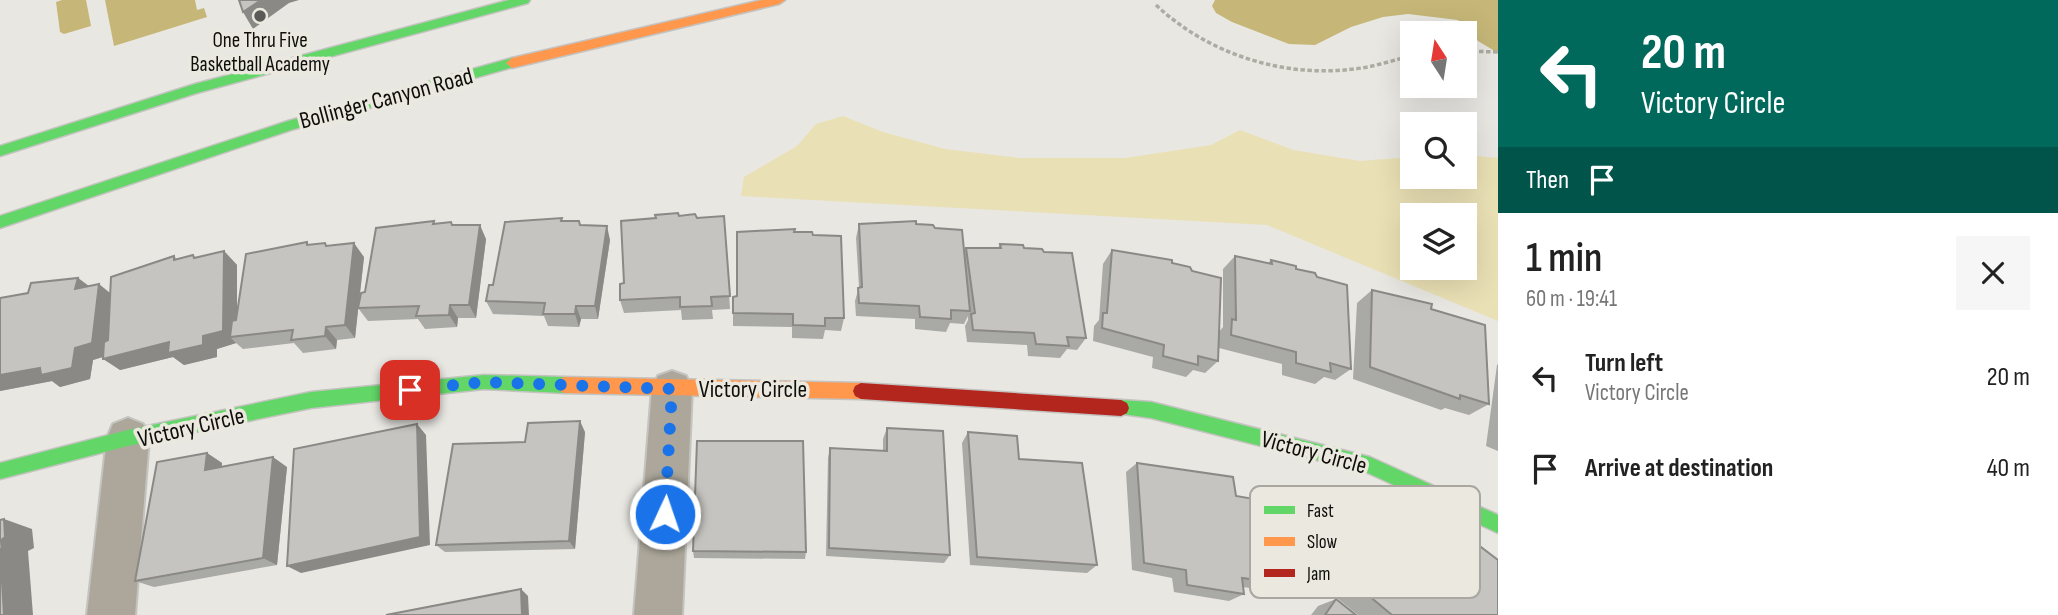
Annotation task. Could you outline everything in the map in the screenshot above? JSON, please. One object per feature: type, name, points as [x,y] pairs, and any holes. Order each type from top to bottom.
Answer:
[{"type":"main road","points":[[0,151],[72,126],[295,59],[524,0]]},
{"type":"main road","name":"Bollinger Canyon Road","points":[[0,222],[306,119],[561,51],[779,0]]},
{"type":"main road","name":"Victory Circle","points":[[128,438],[311,400],[484,382],[672,389],[839,390],[1151,410],[1370,465],[1416,486]]},
{"type":"main road","points":[[0,471],[128,438]]},
{"type":"main road","name":"Victory Circle","points":[[1480,516],[1498,524]]},
{"type":"street","points":[[659,615],[672,389]]},
{"type":"street","name":"Victory Circle","points":[[111,615],[128,438]]},
{"type":"path","points":[[1156,5],[1178,27],[1229,52],[1291,68],[1353,69],[1400,59]]},
{"type":"path","points":[[1477,50],[1498,52]]},
{"type":"shaded area","points":[[86,0],[91,26],[64,34],[60,32],[56,2]]},
{"type":"shaded area","points":[[105,0],[195,0],[197,10],[204,8],[207,17],[114,46]]},
{"type":"shaded area","points":[[1215,0],[1498,0],[1498,53],[1477,40],[1477,21],[1408,14],[1383,17],[1351,27],[1315,45],[1289,44],[1232,22],[1216,13],[1212,6]]},
{"type":"shaded area","points":[[843,116],[883,132],[945,149],[1020,158],[1125,158],[1211,145],[1240,130],[1293,150],[1360,161],[1400,158],[1400,189],[1477,189],[1477,156],[1498,158],[1498,321],[1267,225],[741,196],[744,177],[797,146],[816,124]]},
{"type":"building","points":[[239,0],[261,0],[243,12]]},
{"type":"building","points":[[678,213],[679,216],[695,214],[697,218],[724,216],[730,296],[711,297],[712,306],[680,307],[680,297],[620,300],[620,284],[624,283],[621,221]]},
{"type":"building","points":[[562,218],[561,221],[579,221],[580,225],[607,226],[595,306],[576,306],[575,314],[543,314],[545,303],[486,301],[489,285],[493,285],[505,222]]},
{"type":"building","points":[[434,221],[433,224],[451,222],[452,225],[480,225],[469,305],[450,305],[449,315],[416,316],[419,306],[358,308],[361,293],[365,292],[376,228]]},
{"type":"building","points":[[916,221],[916,224],[933,225],[935,228],[962,230],[970,311],[951,310],[951,319],[920,317],[919,306],[859,303],[858,288],[862,287],[859,224]]},
{"type":"building","points":[[795,229],[794,232],[812,232],[813,235],[841,236],[844,318],[825,318],[825,326],[793,325],[793,314],[733,313],[733,297],[737,296],[737,232]]},
{"type":"building","points":[[307,242],[307,245],[325,243],[326,246],[354,243],[345,325],[326,327],[325,336],[291,340],[293,330],[230,337],[232,321],[236,320],[246,254]]},
{"type":"building","points":[[1000,244],[1023,245],[1024,248],[1042,249],[1044,252],[1072,253],[1086,338],[1067,337],[1069,346],[1036,344],[1034,333],[973,330],[971,314],[975,313],[966,248],[1001,248]]},
{"type":"building","points":[[1112,250],[1172,260],[1172,263],[1190,267],[1192,271],[1221,278],[1218,361],[1198,356],[1198,365],[1163,356],[1164,345],[1102,328],[1103,313],[1107,313]]},
{"type":"building","points":[[224,251],[223,331],[203,336],[203,345],[168,353],[169,342],[103,359],[104,342],[108,340],[111,277],[174,256],[174,260]]},
{"type":"building","points":[[1235,256],[1296,266],[1296,269],[1315,273],[1317,277],[1347,285],[1351,369],[1330,363],[1331,372],[1296,363],[1296,352],[1231,335],[1232,319],[1236,320]]},
{"type":"building","points":[[78,278],[75,289],[99,284],[92,343],[75,348],[72,368],[41,375],[40,368],[0,375],[0,298],[28,293],[31,283]]},
{"type":"building","points":[[1372,290],[1432,304],[1431,309],[1485,325],[1489,404],[1460,395],[1460,399],[1370,367]]},
{"type":"building","points":[[580,421],[569,541],[436,545],[453,444],[525,442],[528,423]]},
{"type":"building","points":[[417,424],[420,537],[287,566],[294,449]]},
{"type":"building","points":[[887,428],[943,431],[950,555],[829,548],[830,448],[887,451]]},
{"type":"building","points":[[968,432],[1017,436],[1019,459],[1082,463],[1097,565],[977,557]]},
{"type":"building","points":[[697,441],[803,441],[806,552],[693,551]]},
{"type":"building","points":[[207,453],[205,470],[273,457],[263,558],[135,581],[157,462]]},
{"type":"building","points":[[1137,463],[1233,477],[1236,496],[1250,498],[1250,579],[1242,578],[1244,594],[1187,585],[1186,570],[1144,563]]},
{"type":"building","points":[[4,519],[5,537],[0,541],[0,520]]},
{"type":"building","points":[[1480,546],[1498,560],[1498,615],[1392,615],[1372,598],[1480,598]]},
{"type":"building","points":[[0,548],[4,615],[0,615]]},
{"type":"building","points":[[521,589],[522,615],[386,615]]},
{"type":"building","points":[[1336,599],[1356,615],[1325,615]]},
{"type":"traffic: fast","points":[[0,151],[195,89],[524,0]]},
{"type":"traffic: fast","points":[[0,222],[288,126],[512,63]]},
{"type":"traffic: fast","points":[[0,471],[128,438],[311,400],[484,382],[564,385]]},
{"type":"traffic: fast","points":[[1121,408],[1151,410],[1370,465],[1416,486]]},
{"type":"traffic: fast","points":[[1480,516],[1498,524]]},
{"type":"traffic: slow","points":[[512,63],[779,0]]},
{"type":"traffic: slow","points":[[564,385],[861,391]]},
{"type":"traffic: jam","points":[[861,391],[1121,408]]},
{"type":"place","name":"One Thru Five Basketball Academy","points":[[260,16]]},
{"type":"route","points":[[410,390],[484,382],[672,389],[665,514]]}]
